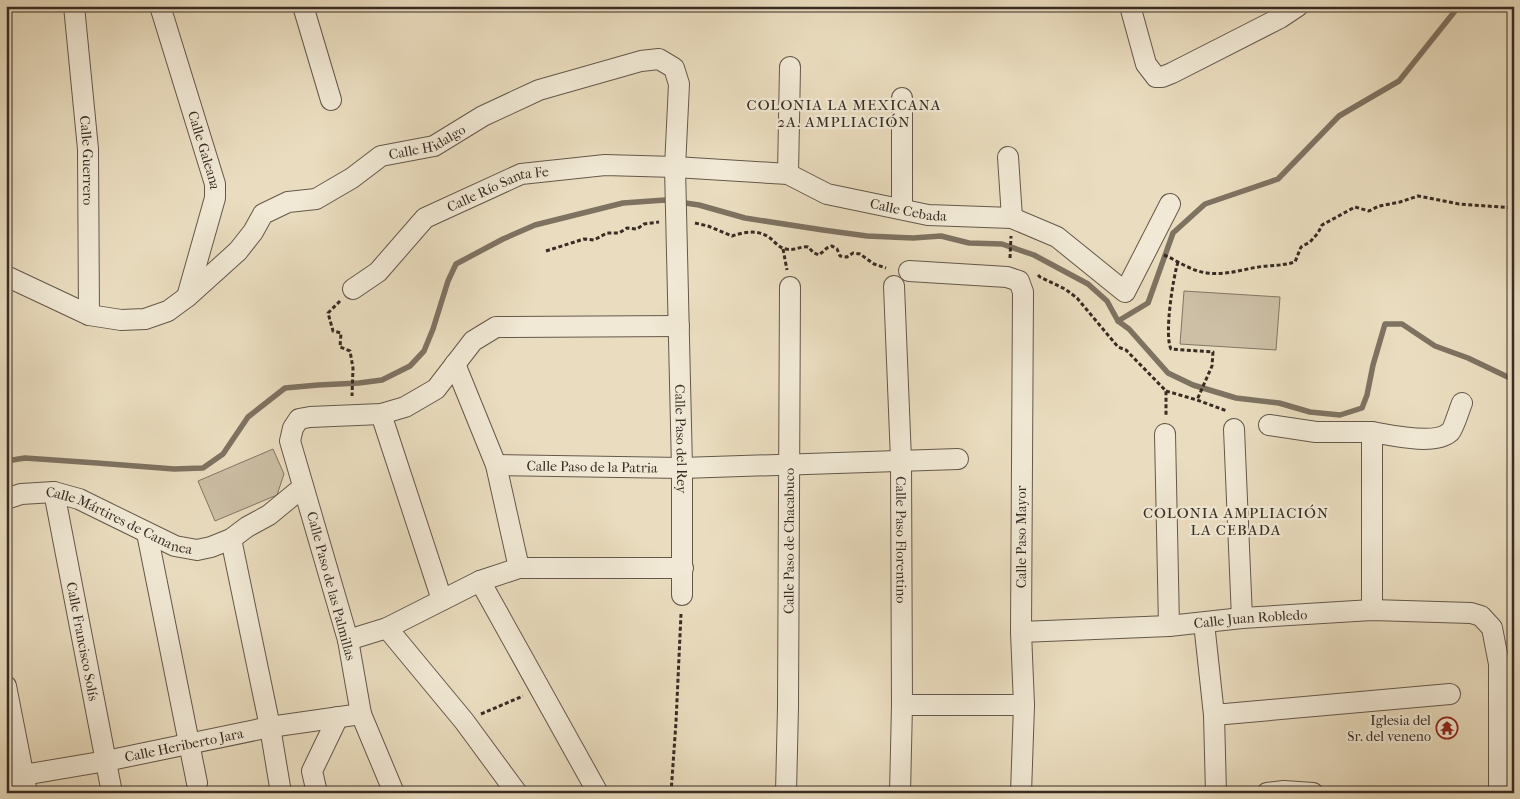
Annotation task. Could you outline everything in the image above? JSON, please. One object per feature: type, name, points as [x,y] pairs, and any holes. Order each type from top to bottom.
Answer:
[{"type":"street","name":"Calle Guerrero","points":[[74,6],[88,150],[89,315]]},
{"type":"street","name":"Calle Galeana","points":[[160,6],[215,184],[215,198],[187,297]]},
{"type":"street","points":[[303,6],[331,100]]},
{"type":"street","points":[[1130,6],[1146,64],[1156,78],[1172,73],[1278,12],[1298,6]]},
{"type":"street","name":"Calle Hidalgo","points":[[6,276],[89,315],[120,320],[145,319],[168,311],[187,297],[238,251],[253,232],[263,214],[288,202],[316,199],[352,178],[381,156],[434,146],[482,116],[539,90],[641,61],[659,59],[674,68],[679,84]]},
{"type":"street","points":[[788,174],[790,67]]},
{"type":"street","name":"Calle Paso del Rey","points":[[679,84],[672,219],[679,326],[682,594]]},
{"type":"street","points":[[902,98],[902,210]]},
{"type":"street","points":[[1008,157],[1012,218]]},
{"type":"street","name":"Calle Río Santa Fe","points":[[353,289],[378,272],[425,218],[521,174],[605,166],[675,173]]},
{"type":"street","name":"Calle Cebada","points":[[675,173],[788,174],[827,194],[902,210],[928,215],[1012,218],[1056,237],[1125,292],[1170,204]]},
{"type":"street","name":"Calle Paso Mayor","points":[[909,271],[1007,277],[1019,281],[1023,292],[1021,632],[1024,705],[1021,793]]},
{"type":"street","name":"Calle Paso Florentino","points":[[894,286],[901,460],[902,705],[900,793]]},
{"type":"street","name":"Calle Paso de Chacabuco","points":[[786,793],[790,287]]},
{"type":"street","points":[[442,600],[381,414],[405,407],[436,389],[473,341],[496,327],[679,326]]},
{"type":"street","points":[[454,364],[496,465],[519,568]]},
{"type":"street","points":[[1269,425],[1316,432],[1372,432],[1408,439],[1440,438],[1450,432],[1462,403]]},
{"type":"street","name":"Calle Paso de las Palmillas","points":[[381,414],[310,416],[299,419],[293,428],[290,441],[348,640],[361,714],[394,793]]},
{"type":"street","points":[[1234,429],[1242,618]]},
{"type":"street","points":[[1372,432],[1372,610]]},
{"type":"street","points":[[1165,434],[1169,626]]},
{"type":"street","name":"Calle Paso de la Patria","points":[[496,465],[682,468],[958,459]]},
{"type":"street","name":"Calle Mártires de Cananea","points":[[6,500],[21,494],[54,492],[79,499],[147,534],[175,546],[197,550],[231,539],[247,527],[269,515],[303,486]]},
{"type":"street","name":"Calle Francisco Solís","points":[[54,492],[112,793]]},
{"type":"street","points":[[147,534],[197,783]]},
{"type":"street","points":[[231,539],[270,728],[281,793]]},
{"type":"street","points":[[348,640],[387,628],[480,581],[519,568],[683,568]]},
{"type":"street","points":[[480,581],[598,793]]},
{"type":"street","name":"Calle Juan Robledo","points":[[1021,632],[1169,626],[1242,618],[1372,610],[1471,613],[1481,616],[1492,628],[1506,663]]},
{"type":"street","points":[[1204,623],[1214,715],[1216,793]]},
{"type":"street","points":[[387,628],[464,721],[517,793]]},
{"type":"street","points":[[1499,793],[1506,663]]},
{"type":"street","points":[[6,686],[19,782]]},
{"type":"street","points":[[1214,715],[1450,694]]},
{"type":"street","points":[[902,705],[1024,705]]},
{"type":"street","name":"Calle Heriberto Jara","points":[[19,782],[106,761],[270,728],[361,714]]},
{"type":"street","points":[[317,793],[312,771],[338,717]]},
{"type":"street","points":[[1266,793],[1284,791],[1314,793]]},
{"type":"path","points":[[1171,257],[1183,265],[1206,273],[1235,272],[1268,266],[1284,266],[1295,262],[1301,247],[1310,242],[1322,225],[1355,207],[1369,211],[1379,206],[1418,196],[1459,204],[1514,208]]},
{"type":"path","points":[[546,251],[584,239],[594,240],[607,234],[619,233],[627,228],[638,228],[644,224],[672,219]]},
{"type":"path","points":[[1178,262],[1174,273],[1168,344],[1171,349],[1213,352],[1212,366],[1198,400]]},
{"type":"path","points":[[328,313],[333,331],[341,333],[340,348],[350,350],[353,368],[352,394]]},
{"type":"path","points":[[1166,391],[1228,411],[1234,429]]},
{"type":"path","points":[[671,793],[682,594]]},
{"type":"path","points":[[464,721],[540,689]]},
{"type":"shaded area","points":[[1184,291],[1280,297],[1276,350],[1180,344]]},
{"type":"shaded area","points":[[273,449],[284,474],[277,495],[215,521],[198,481]]},
{"type":"waterway","points":[[1118,321],[1148,303],[1173,233],[1205,204],[1278,179],[1339,116],[1399,81],[1457,6]]},
{"type":"waterway","points":[[6,461],[25,458],[174,469],[203,468],[223,454],[248,417],[285,388],[382,380],[410,366],[424,351],[448,281],[456,264],[503,239],[535,225],[623,203],[665,200],[699,205],[745,218],[823,230],[867,236],[913,238],[941,236],[969,243],[1002,244],[1034,255],[1088,284],[1107,301],[1118,321],[1129,329],[1168,373],[1193,385],[1236,398],[1279,403],[1310,412],[1340,415],[1362,408],[1385,324],[1402,324],[1435,346],[1468,358],[1514,380]]},
{"type":"place","name":"Iglesia del Sr. del veneno","points":[[1447,728]]},
{"type":"district","name":"COLONIA LA MEXICANA 2A. AMPLIACIÓN","points":[[844,114]]},
{"type":"district","name":"COLONIA AMPLIACIÓN LA CEBADA","points":[[1236,522]]}]
